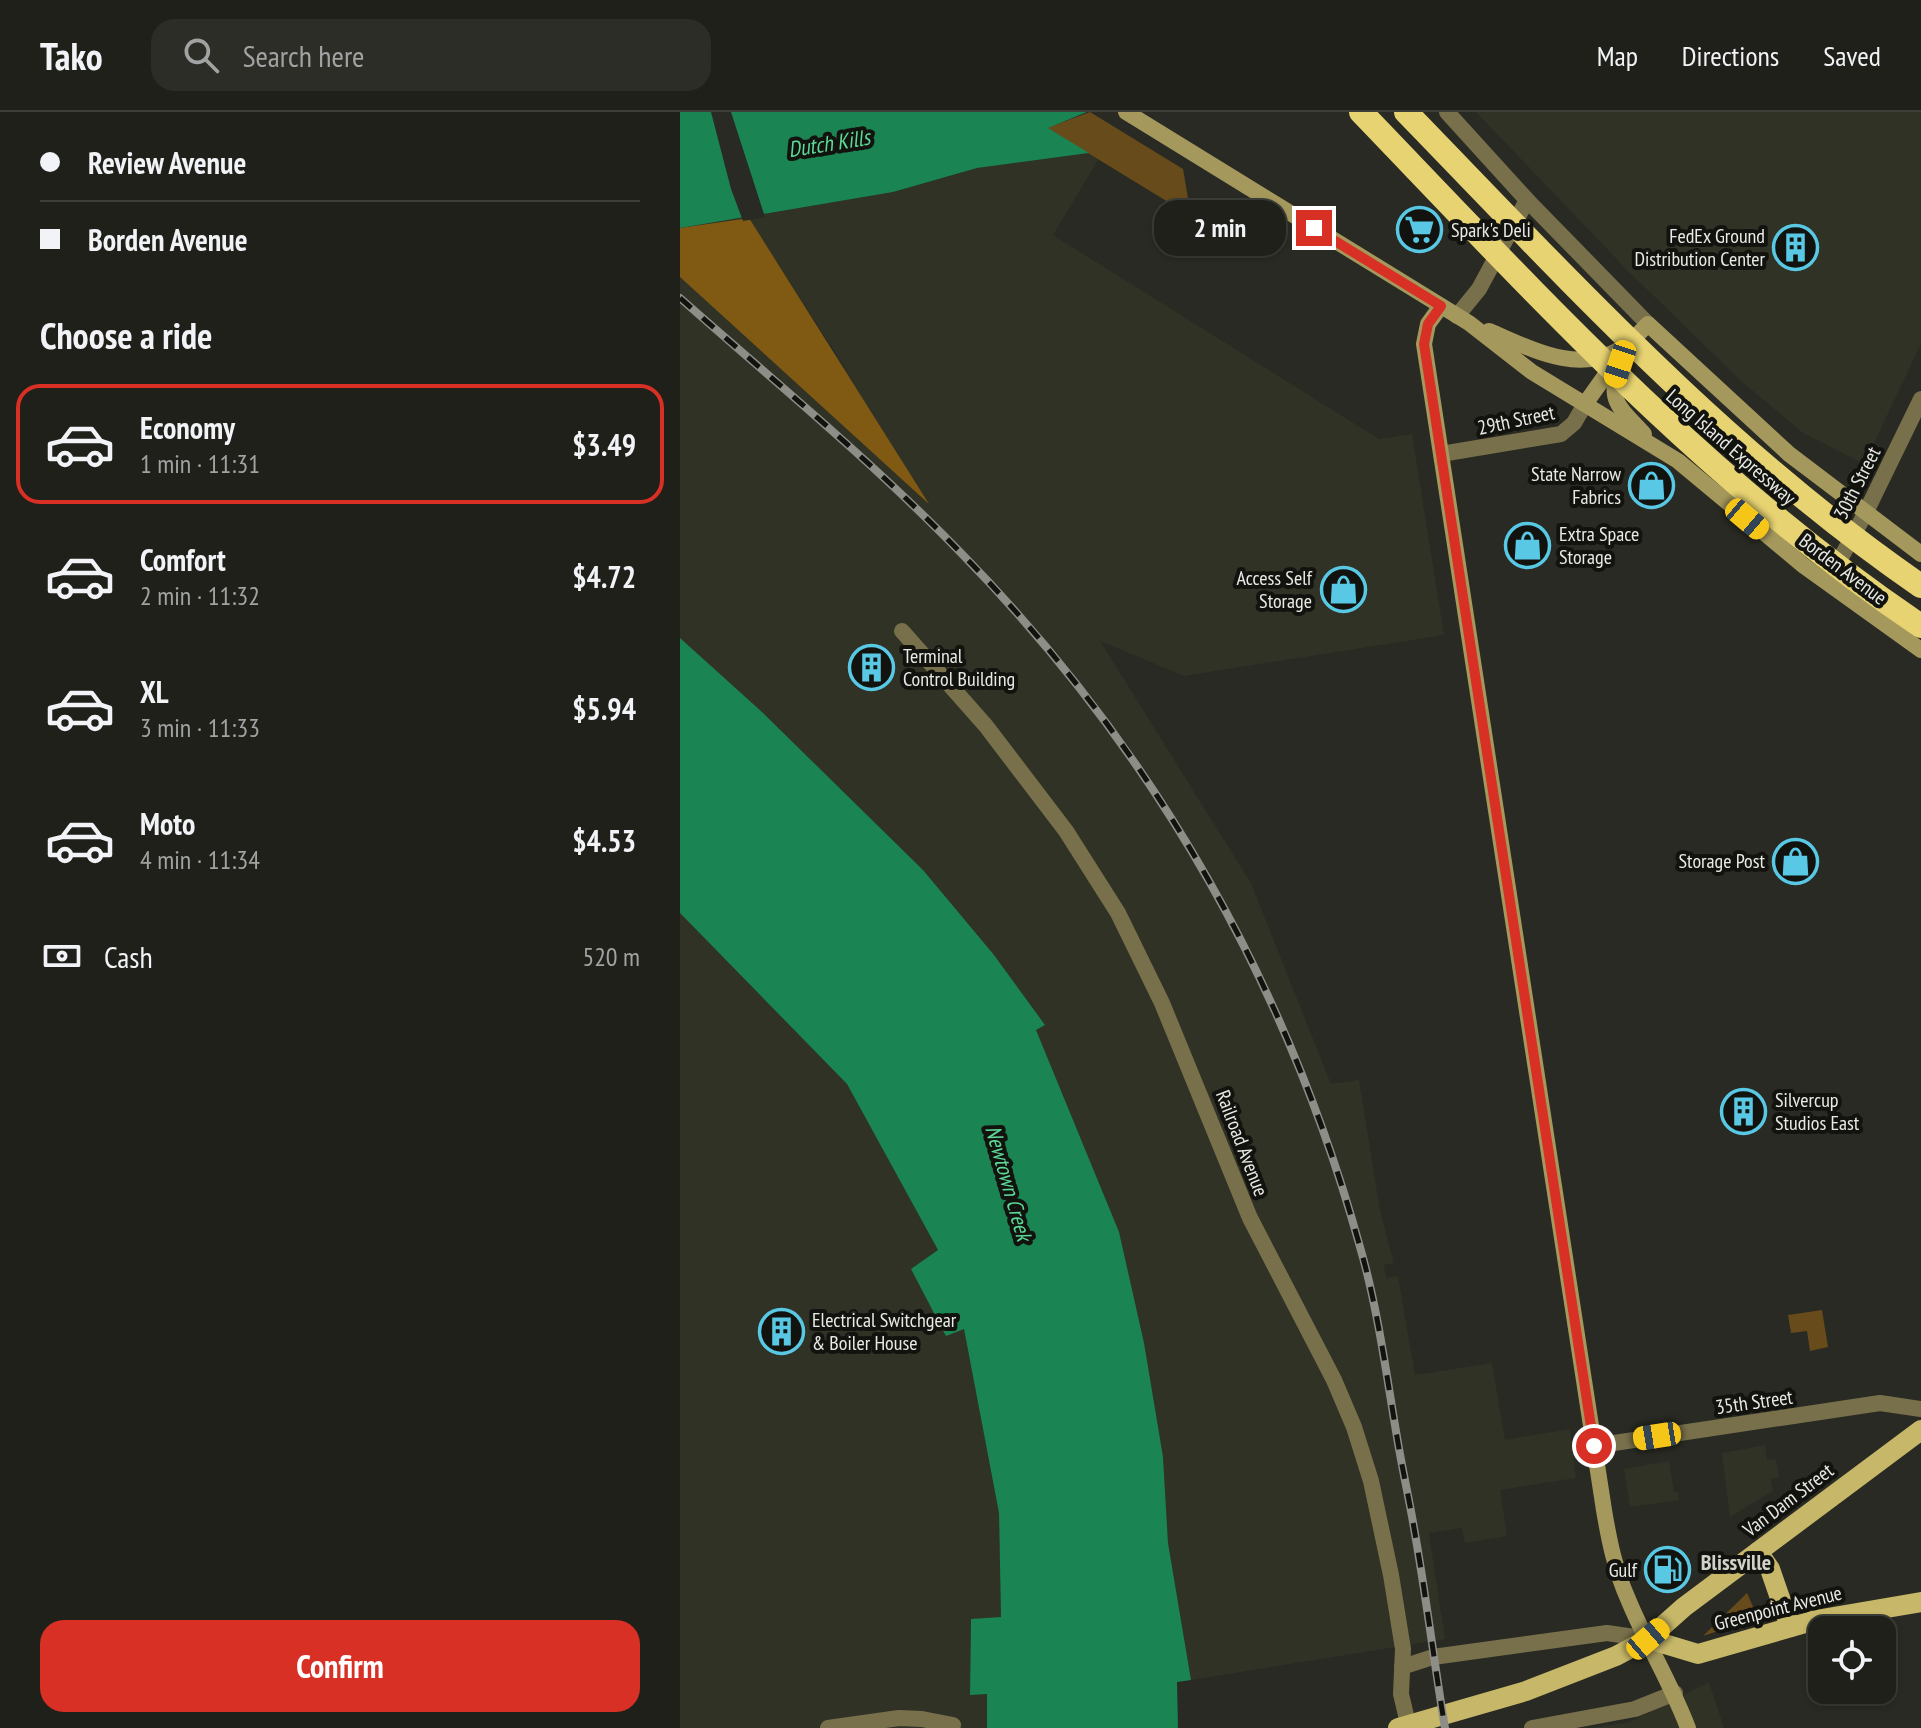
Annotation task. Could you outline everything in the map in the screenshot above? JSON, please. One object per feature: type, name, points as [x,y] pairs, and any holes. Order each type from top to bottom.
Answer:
[{"type":"highway","name":"Long Island Expressway","points":[[1361,112],[1581,342],[1670,427],[1805,542],[1921,626]]},
{"type":"highway","name":"Long Island Expressway","points":[[1406,112],[1623,336],[1703,413],[1821,512],[1921,586]]},
{"type":"main road","name":"Borden Avenue","points":[[1126,112],[1441,306],[1532,372],[1654,446],[1700,478],[1827,584],[1921,650]]},
{"type":"main road","points":[[1441,306],[1428,324],[1424,339],[1611,1550],[1628,1600],[1675,1693],[1688,1728]]},
{"type":"main road","name":"Borden Avenue","points":[[1463,320],[1564,360],[1605,355],[1627,345],[1648,324]]},
{"type":"main road","points":[[1648,324],[1789,454],[1921,554]]},
{"type":"main road","points":[[1585,404],[1627,345]]},
{"type":"main road","points":[[1627,345],[1614,383],[1614,395],[1654,446]]},
{"type":"main road","name":"Van Dam Street","points":[[1648,1639],[1684,1607],[1921,1430]]},
{"type":"main road","points":[[1758,1552],[1770,1569],[1790,1627]]},
{"type":"main road","name":"Greenpoint Avenue","points":[[1648,1639],[1698,1654],[1829,1617],[1921,1602]]},
{"type":"main road","points":[[1398,1728],[1526,1691],[1616,1656],[1648,1639]]},
{"type":"street","points":[[1447,112],[1527,200],[1648,324]]},
{"type":"street","points":[[1463,320],[1527,200]]},
{"type":"street","name":"30th Street","points":[[1827,584],[1921,399]]},
{"type":"street","name":"29th Street","points":[[1441,454],[1561,434],[1574,423],[1585,404]]},
{"type":"street","name":"Railroad Avenue","points":[[902,631],[986,726],[1042,798],[1090,867],[1142,960],[1186,1056],[1250,1218],[1334,1380],[1354,1427],[1371,1481],[1389,1561],[1403,1649],[1401,1694],[1409,1728]]},
{"type":"street","name":"35th Street","points":[[1594,1446],[1880,1403],[1921,1409]]},
{"type":"street","name":"Greenpoint Avenue","points":[[1402,1667],[1433,1657],[1607,1633],[1648,1639]]},
{"type":"street","points":[[1532,1728],[1635,1709],[1675,1693]]},
{"type":"street","points":[[828,1728],[899,1718],[953,1725]]},
{"type":"shaded area","points":[[1090,112],[1183,169],[1191,216],[1047,128]]},
{"type":"shaded area","points":[[1476,112],[1921,112],[1921,344],[1864,464],[1803,433],[1740,380],[1628,271]]},
{"type":"shaded area","points":[[1089,153],[1098,160],[1053,235],[1379,439],[1412,434],[1444,635],[1184,676],[1100,641],[1251,883],[1331,1084],[1359,1080],[1380,1210],[1394,1263],[1384,1265],[1386,1278],[1398,1276],[1415,1375],[1492,1363],[1505,1440],[1570,1429],[1576,1478],[1500,1490],[1507,1536],[1465,1543],[1462,1528],[1429,1533],[1445,1639],[1191,1680],[1168,1543],[1163,1457],[1036,1030],[1044,1024],[923,870],[762,712],[680,640],[680,228],[893,192],[977,168]],"holes":[[[752,224],[849,374],[789,305]]]},
{"type":"shaded area","points":[[749,218],[929,504],[680,277],[680,228]]},
{"type":"shaded area","points":[[680,913],[847,1084],[938,1250],[964,1328],[999,1513],[1001,1618],[971,1620],[970,1694],[987,1694],[987,1728],[680,1728]]},
{"type":"shaded area","points":[[1822,1310],[1828,1347],[1810,1351],[1807,1331],[1791,1333],[1788,1315]]},
{"type":"shaded area","points":[[1765,1445],[1767,1460],[1776,1459],[1779,1477],[1771,1479],[1773,1491],[1730,1517],[1722,1453]]},
{"type":"shaded area","points":[[1669,1461],[1674,1492],[1678,1492],[1679,1500],[1630,1507],[1624,1469]]},
{"type":"shaded area","points":[[1747,1593],[1758,1618],[1703,1636]]},
{"type":"shaded area","points":[[1709,1682],[1724,1728],[1591,1728],[1630,1722]]},
{"type":"water","name":"Dutch Kills","points":[[680,112],[1087,112],[1048,128],[1089,153],[977,168],[893,192],[680,228]]},
{"type":"water","name":"Newtown Creek","points":[[680,638],[762,712],[923,870],[994,955],[1045,1025],[1036,1030],[1119,1232],[1144,1343],[1163,1457],[1168,1543],[1191,1680],[1177,1682],[1178,1728],[987,1728],[987,1694],[970,1695],[971,1619],[1001,1617],[999,1513],[964,1329],[946,1336],[911,1269],[938,1250],[847,1084],[680,913]]},
{"type":"pier","points":[[711,112],[731,112],[765,217],[743,221],[731,189]]},
{"type":"railway","points":[[680,298],[893,487],[961,553],[1031,628],[1094,707],[1153,789],[1205,874],[1252,962],[1294,1054],[1330,1149],[1360,1247],[1381,1341],[1445,1728]]},
{"type":"place","name":"Spark's Deli","points":[[1420,230]]},
{"type":"place","name":"FedEx Ground Distribution Center","points":[[1796,247]]},
{"type":"place","name":"State Narrow Fabrics","points":[[1652,485]]},
{"type":"place","name":"Extra Space Storage","points":[[1528,545]]},
{"type":"place","name":"Access Self Storage","points":[[1343,589]]},
{"type":"place","name":"Terminal Control Building","points":[[872,668]]},
{"type":"place","name":"Storage Post","points":[[1796,861]]},
{"type":"place","name":"Silvercup Studios East","points":[[1744,1111]]},
{"type":"place","name":"Electrical Switchgear & Boiler House","points":[[781,1331]]},
{"type":"place","name":"Gulf","points":[[1668,1570]]},
{"type":"district","name":"Blissville","points":[[1736,1562]]},
{"type":"route","points":[[1314,228],[1441,306],[1428,324],[1424,344],[1594,1446]]}]
